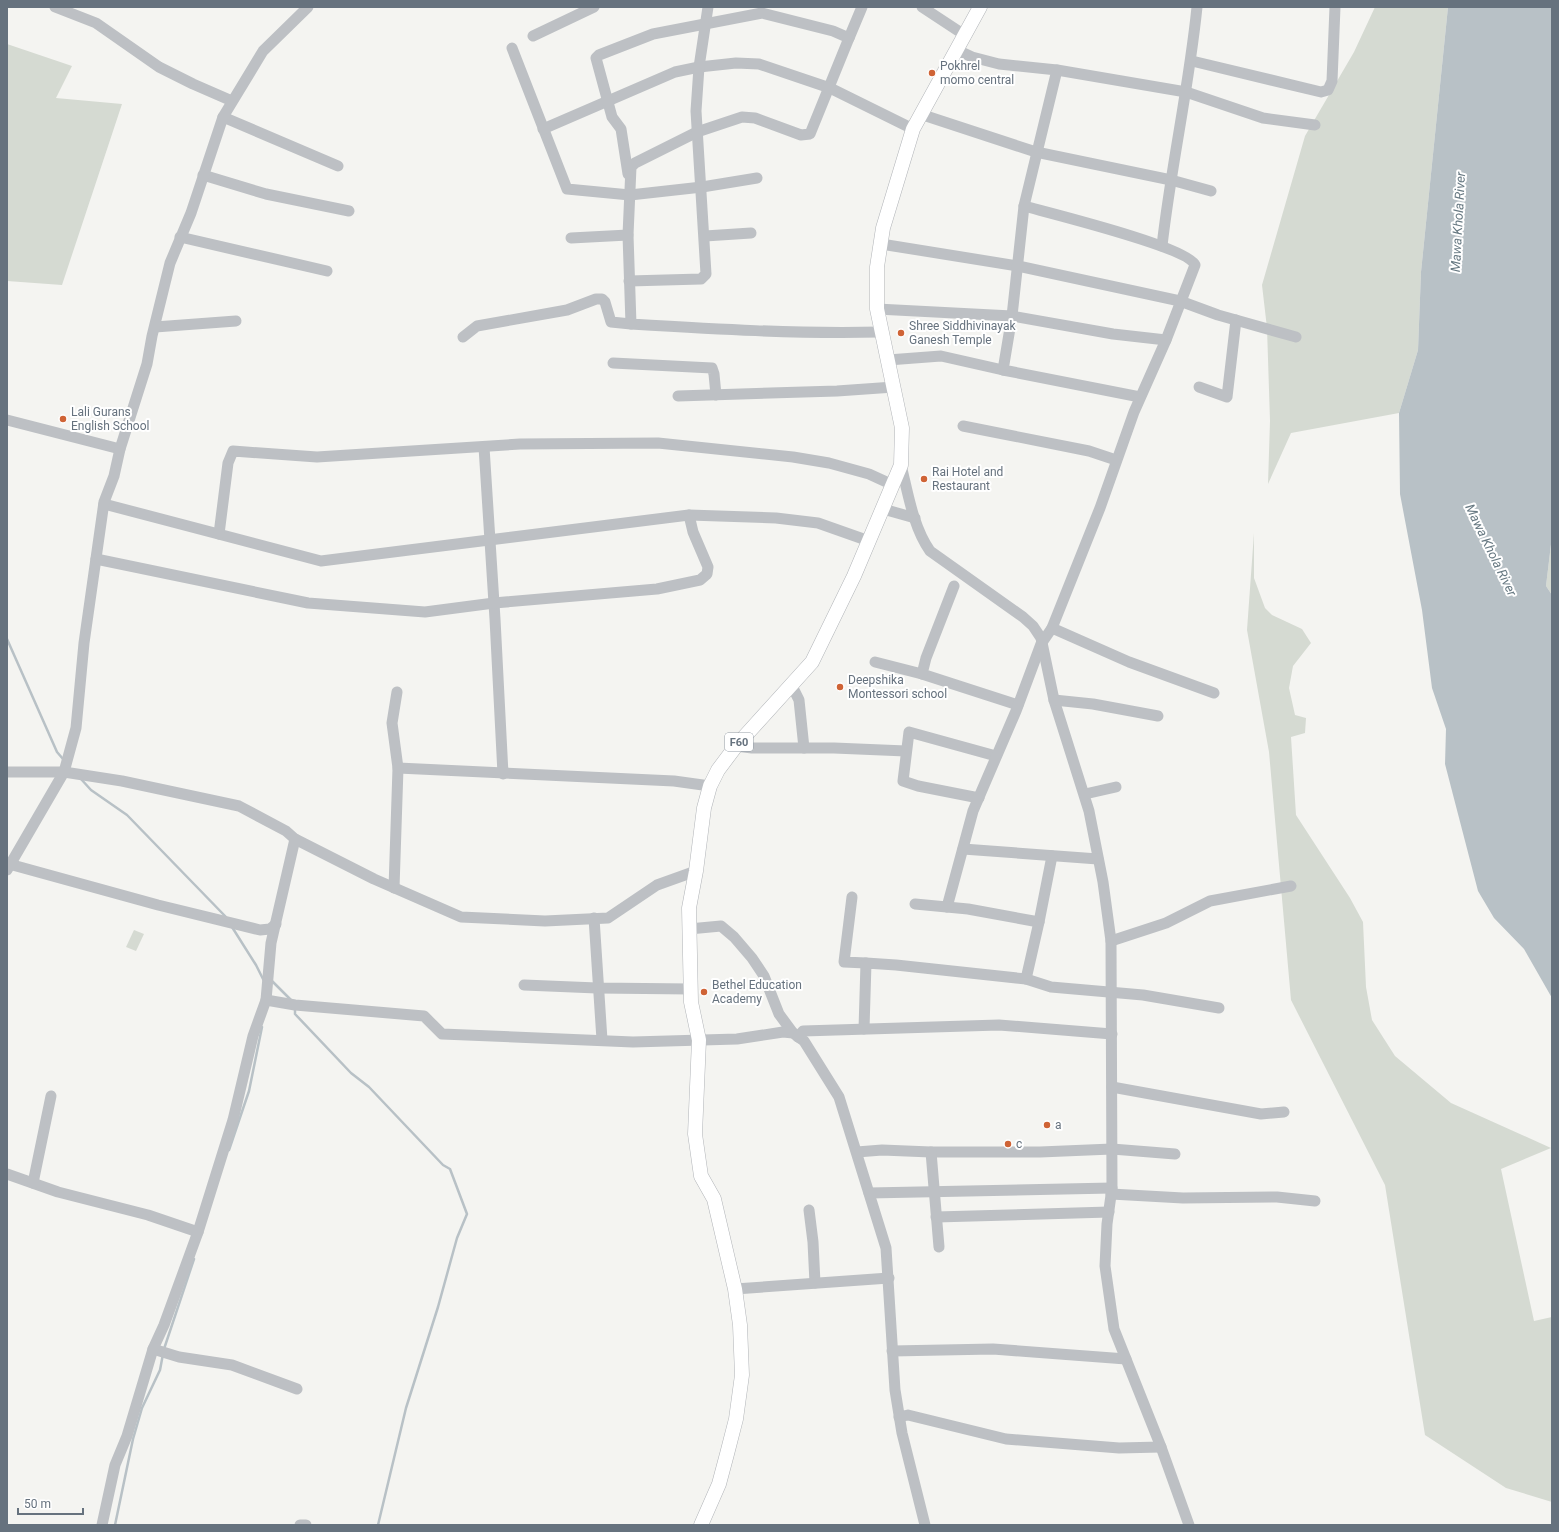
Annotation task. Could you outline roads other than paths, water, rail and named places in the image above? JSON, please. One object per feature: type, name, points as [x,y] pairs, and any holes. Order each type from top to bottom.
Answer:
[{"type":"main road","name":"F60","points":[[701,1525],[719,1484],[738,1411],[742,1375],[740,1325],[735,1289],[714,1199],[701,1176],[695,1134],[699,1040],[691,1002],[688,908],[696,871],[704,808],[710,786],[718,770],[736,746],[792,686],[812,662],[869,541],[901,465],[902,428],[888,360],[880,332],[877,309],[877,267],[883,228],[913,129],[920,114],[966,36],[980,7]]},
{"type":"street","points":[[55,7],[96,23],[159,67],[232,101]]},
{"type":"street","points":[[276,924],[270,929],[263,930],[8,867],[64,772],[76,728],[84,642],[104,504],[114,476],[120,449],[147,364],[152,336],[170,263],[191,213],[223,117],[263,51],[308,7]]},
{"type":"street","points":[[533,36],[594,7]]},
{"type":"street","points":[[630,281],[704,277],[706,274],[702,187],[697,132],[699,67],[708,7]]},
{"type":"street","points":[[629,182],[631,167],[635,163],[697,132],[742,117],[755,118],[806,136],[810,134],[862,7]]},
{"type":"street","points":[[922,7],[966,36]]},
{"type":"street","points":[[1162,246],[1171,180],[1192,61],[1197,7]]},
{"type":"street","points":[[1192,61],[1321,92],[1328,90],[1332,81],[1335,7]]},
{"type":"street","points":[[631,324],[628,235],[630,195],[629,182],[622,129],[612,117],[596,58],[599,55],[654,34],[762,13],[833,32],[849,38]]},
{"type":"street","points":[[512,48],[567,189],[630,195],[702,187],[757,178]]},
{"type":"street","points":[[957,50],[972,57],[998,64],[1057,70],[1186,92],[1263,118],[1315,125]]},
{"type":"street","points":[[543,128],[675,72],[699,67],[736,63],[759,64],[830,88],[913,129]]},
{"type":"street","points":[[1003,370],[1012,316],[1024,206],[1057,70]]},
{"type":"street","points":[[920,114],[1036,152],[1171,180],[1211,191]]},
{"type":"street","points":[[223,117],[338,166]]},
{"type":"street","points":[[203,175],[266,194],[349,211]]},
{"type":"street","points":[[947,907],[973,811],[978,798],[1018,705],[1041,644],[1052,628],[1100,508],[1116,460],[1140,397],[1166,340],[1195,265],[1192,260],[1162,246],[1024,206]]},
{"type":"street","points":[[705,236],[751,233]]},
{"type":"street","points":[[571,238],[628,235]]},
{"type":"street","points":[[180,237],[327,271]]},
{"type":"street","points":[[881,244],[1018,266],[1180,301],[1236,320],[1296,336]]},
{"type":"street","points":[[463,337],[477,326],[567,310],[596,299],[602,299],[605,302],[612,322],[758,332],[880,332]]},
{"type":"street","points":[[877,309],[1012,316],[1113,334],[1166,340]]},
{"type":"street","points":[[1199,387],[1227,397],[1236,320]]},
{"type":"street","points":[[155,327],[236,321]]},
{"type":"street","points":[[888,360],[941,356],[1003,370],[1140,397]]},
{"type":"street","points":[[613,363],[712,368],[716,395]]},
{"type":"street","points":[[678,396],[894,387]]},
{"type":"street","points":[[7,420],[120,449]]},
{"type":"street","points":[[963,426],[1089,451],[1116,460]]},
{"type":"street","points":[[219,534],[228,463],[233,451],[317,456],[520,444],[658,443],[712,448],[829,463],[869,474],[893,485]]},
{"type":"street","points":[[484,447],[491,541],[503,774]]},
{"type":"street","points":[[901,465],[915,518],[923,540],[930,551],[1023,617],[1038,633],[1054,700],[1084,794],[1098,859],[1111,941],[1112,1191],[1105,1266],[1114,1329],[1161,1447],[1189,1525]]},
{"type":"street","points":[[104,504],[321,561],[491,541],[689,515],[776,518],[818,523],[869,541]]},
{"type":"street","points":[[883,509],[915,518]]},
{"type":"street","points":[[96,559],[308,603],[424,612],[494,603],[657,588],[700,580],[707,574],[708,567],[693,532],[689,515]]},
{"type":"street","points":[[922,674],[926,658],[954,586]]},
{"type":"street","points":[[1052,628],[1129,662],[1214,693]]},
{"type":"street","points":[[875,662],[922,674],[1018,705]]},
{"type":"street","points":[[792,686],[799,700],[804,748]]},
{"type":"street","points":[[394,888],[396,868],[398,768],[392,723],[397,692]]},
{"type":"street","points":[[1054,700],[1093,704],[1158,716]]},
{"type":"street","points":[[978,798],[918,786],[903,781],[909,732],[996,756]]},
{"type":"street","points":[[736,746],[752,748],[906,751]]},
{"type":"street","points":[[398,768],[674,781],[710,786]]},
{"type":"street","points":[[7,772],[64,772],[122,781],[239,806],[286,831],[295,839],[394,888],[461,917],[545,921],[608,918],[657,885],[696,871]]},
{"type":"street","points":[[1084,794],[1116,787]]},
{"type":"street","points":[[102,1525],[115,1465],[127,1436],[153,1349],[164,1325],[198,1232],[233,1120],[253,1036],[266,1000],[272,940],[295,839]]},
{"type":"street","points":[[963,849],[1098,859]]},
{"type":"street","points":[[1026,979],[1052,856]]},
{"type":"street","points":[[1111,941],[1166,923],[1210,901],[1291,886]]},
{"type":"street","points":[[852,896],[844,962],[896,965],[1026,979],[1051,987],[1143,994],[1219,1008]]},
{"type":"street","points":[[915,904],[947,907],[1039,922]]},
{"type":"street","points":[[594,918],[597,988],[602,1040]]},
{"type":"street","points":[[689,930],[720,926],[734,937],[752,958],[764,976],[779,1014],[796,1035],[804,1041],[839,1098],[886,1248],[889,1278],[894,1385],[899,1417],[925,1525]]},
{"type":"street","points":[[263,930],[272,940]]},
{"type":"street","points":[[864,1029],[866,964]]},
{"type":"street","points":[[524,985],[597,988],[691,989]]},
{"type":"street","points":[[266,1000],[295,1005],[424,1016],[442,1034],[538,1039],[633,1042],[737,1039],[783,1032],[796,1035],[803,1031],[999,1025],[1112,1034]]},
{"type":"street","points":[[1112,1087],[1261,1114],[1284,1112]]},
{"type":"street","points":[[33,1183],[51,1096]]},
{"type":"street","points":[[857,1152],[882,1150],[931,1152],[1040,1152],[1112,1149],[1175,1154]]},
{"type":"street","points":[[931,1152],[939,1247]]},
{"type":"street","points":[[7,1174],[74,1197],[164,1220],[198,1232]]},
{"type":"street","points":[[869,1193],[1112,1191],[1183,1198],[1277,1197],[1315,1201]]},
{"type":"street","points":[[809,1210],[815,1265],[815,1284]]},
{"type":"street","points":[[936,1217],[1109,1212]]},
{"type":"street","points":[[735,1289],[889,1278]]},
{"type":"street","points":[[153,1349],[179,1357],[232,1365],[297,1389]]},
{"type":"street","points":[[892,1351],[993,1349],[1126,1359]]},
{"type":"street","points":[[899,1417],[908,1415],[1006,1439],[1119,1448],[1161,1447]]},
{"type":"street","points":[[300,1525],[306,1525]]},
{"type":"water","name":"Mawa Khola River","points":[[1448,7],[1552,7],[1552,536],[1546,586],[1552,595],[1552,998],[1524,949],[1494,918],[1478,891],[1445,764],[1446,729],[1432,688],[1422,610],[1400,494],[1399,413],[1418,350],[1421,272]]},
{"type":"waterway","points":[[7,639],[57,752],[63,759]]},
{"type":"waterway","points":[[81,779],[91,790],[127,815],[226,917]]},
{"type":"waterway","points":[[232,927],[256,965],[264,981]]},
{"type":"waterway","points":[[272,981],[291,1000]]},
{"type":"waterway","points":[[295,1007],[295,1014],[351,1073],[369,1087],[443,1165],[450,1169],[467,1214],[457,1238],[438,1307],[406,1408],[378,1525]]},
{"type":"waterway","points":[[229,1150],[249,1091],[262,1027]]},
{"type":"waterway","points":[[164,1349],[194,1259]]},
{"type":"waterway","points":[[115,1525],[133,1439],[142,1408],[160,1370],[163,1354]]},
{"type":"place","name":"Pokhrel momo central","points":[[932,73]]},
{"type":"place","name":"Shree Siddhivinayak Ganesh Temple","points":[[901,333]]},
{"type":"place","name":"Lali Gurans English School","points":[[63,419]]},
{"type":"place","name":"Rai Hotel and Restaurant","points":[[924,479]]},
{"type":"place","name":"Deepshika Montessori school","points":[[840,687]]},
{"type":"place","name":"Bethel Education Academy","points":[[704,992]]},
{"type":"place","name":"a","points":[[1047,1125]]},
{"type":"place","name":"c","points":[[1008,1144]]}]
